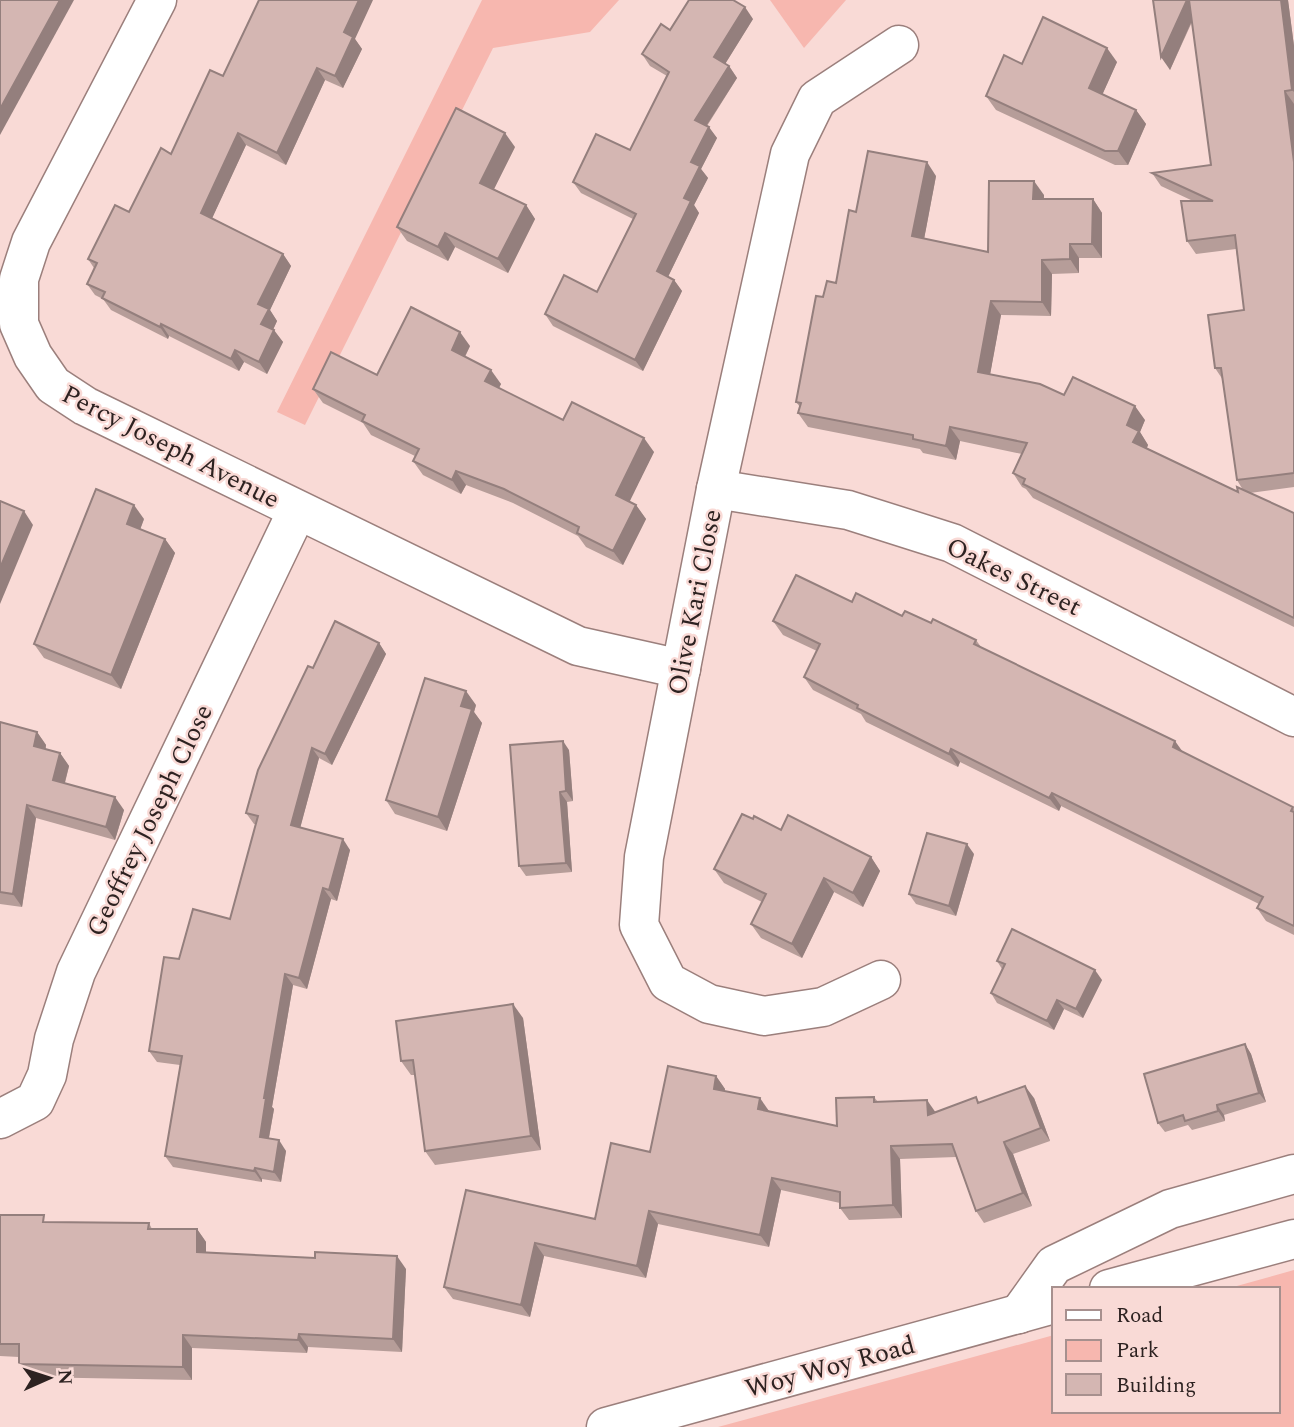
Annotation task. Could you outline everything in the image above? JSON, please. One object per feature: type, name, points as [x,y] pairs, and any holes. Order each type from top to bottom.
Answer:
[{"type":"street","name":"Percy Joseph Avenue","points":[[157,0],[31,242],[19,279],[19,324],[33,356],[53,385],[85,406],[578,646],[681,669]]},
{"type":"street","name":"Olive Kari Close","points":[[881,980],[823,1007],[764,1016],[709,1004],[668,982],[639,925],[644,857],[716,489],[790,154],[817,99],[899,45]]},
{"type":"street","name":"Oakes Street","points":[[716,489],[848,510],[951,543],[1294,717]]},
{"type":"street","name":"Geoffrey Joseph Close","points":[[0,1119],[35,1101],[47,1075],[54,1039],[76,972],[297,511]]},
{"type":"street","points":[[1037,1309],[1054,1265],[1170,1209],[1294,1174]]},
{"type":"street","points":[[1116,1287],[1294,1239]]},
{"type":"street","name":"Woy Woy Road","points":[[606,1427],[1037,1309]]},
{"type":"green space","points":[[482,0],[619,0],[590,32],[493,48],[305,425],[277,412]]},
{"type":"green space","points":[[770,0],[846,0],[804,48]]},
{"type":"green space","points":[[1294,1270],[1294,1427],[718,1427],[1052,1336],[1052,1413],[1280,1413],[1280,1287],[1233,1287]]},
{"type":"building","points":[[0,0],[60,0],[0,109]]},
{"type":"building","points":[[259,0],[359,0],[344,32],[353,37],[335,76],[317,68],[277,153],[238,133],[201,213],[283,254],[258,304],[269,309],[261,324],[274,330],[259,362],[235,350],[231,359],[161,324],[160,327],[102,298],[105,292],[87,284],[97,263],[88,259],[115,205],[129,212],[161,148],[171,154],[210,70],[223,76]]},
{"type":"building","points":[[689,0],[733,0],[745,7],[714,57],[729,66],[695,120],[709,127],[691,162],[700,166],[684,198],[691,201],[657,271],[674,280],[635,360],[545,314],[564,275],[597,292],[636,214],[573,182],[596,134],[630,150],[669,72],[642,54],[661,24],[670,30]]},
{"type":"building","points":[[1153,0],[1187,0],[1161,57]]},
{"type":"building","points":[[1189,0],[1281,0],[1292,90],[1285,91],[1294,162],[1294,473],[1237,480],[1221,368],[1215,368],[1208,315],[1244,310],[1235,235],[1187,241],[1181,201],[1213,201],[1152,173],[1211,165]]},
{"type":"building","points":[[1043,17],[1107,48],[1089,88],[1136,110],[1118,151],[1105,151],[986,96],[1004,55],[1022,64]]},
{"type":"building","points":[[456,108],[505,133],[480,183],[526,205],[498,259],[445,233],[438,247],[397,227]]},
{"type":"building","points":[[868,151],[927,162],[912,236],[988,252],[989,181],[1034,181],[1033,199],[1093,199],[1092,244],[1070,244],[1070,259],[1042,260],[1042,302],[991,301],[978,372],[1040,384],[1064,395],[1073,377],[1135,406],[1127,425],[1139,431],[1133,442],[1238,492],[1237,487],[1294,513],[1294,618],[1023,484],[1025,479],[1013,473],[1027,443],[950,427],[946,446],[913,439],[913,435],[798,413],[801,403],[796,402],[816,296],[823,297],[827,281],[836,283],[849,210],[856,212]]},
{"type":"building","points":[[411,307],[460,332],[452,350],[491,370],[485,381],[563,420],[572,402],[644,438],[616,495],[636,505],[613,551],[577,533],[579,527],[504,489],[456,471],[452,480],[413,461],[419,449],[362,421],[365,415],[313,389],[331,352],[377,375]]},
{"type":"building","points":[[96,489],[134,505],[127,524],[165,539],[111,675],[34,644]]},
{"type":"building","points":[[0,501],[24,511],[0,568]]},
{"type":"building","points":[[796,575],[852,602],[856,593],[902,616],[905,611],[931,623],[933,619],[976,640],[974,644],[1175,741],[1173,747],[1293,807],[1294,926],[1257,908],[1263,897],[1052,793],[1049,798],[951,749],[949,754],[857,708],[858,705],[804,677],[820,644],[773,621]]},
{"type":"building","points":[[335,621],[379,643],[325,754],[312,748],[291,825],[343,839],[329,890],[323,888],[299,978],[285,974],[260,1137],[279,1140],[274,1172],[165,1156],[182,1056],[149,1051],[164,957],[179,959],[193,909],[230,919],[258,816],[246,813],[258,770],[308,666],[313,668]]},
{"type":"building","points":[[425,678],[466,691],[461,706],[472,709],[438,817],[386,800]]},
{"type":"building","points":[[0,722],[37,732],[34,746],[60,753],[53,780],[115,797],[106,827],[27,805],[13,894],[0,892]]},
{"type":"building","points":[[563,741],[566,791],[560,792],[566,863],[519,866],[510,745]]},
{"type":"building","points":[[742,814],[753,819],[754,816],[781,830],[788,815],[871,857],[853,893],[824,878],[792,944],[751,924],[766,894],[714,869]]},
{"type":"building","points":[[927,833],[967,844],[949,906],[909,894]]},
{"type":"building","points":[[1012,929],[1095,970],[1076,1009],[1057,1000],[1047,1021],[991,993],[1005,964],[997,961]]},
{"type":"building","points":[[513,1004],[531,1136],[425,1151],[413,1060],[401,1061],[396,1021]]},
{"type":"building","points":[[1245,1044],[1259,1093],[1217,1105],[1218,1111],[1185,1121],[1183,1115],[1158,1123],[1144,1074]]},
{"type":"building","points":[[668,1066],[716,1076],[714,1089],[760,1098],[758,1109],[837,1126],[836,1098],[874,1097],[874,1102],[927,1100],[928,1115],[976,1097],[978,1103],[1025,1086],[1041,1128],[1004,1142],[1023,1193],[976,1211],[952,1144],[891,1146],[893,1205],[840,1208],[840,1192],[772,1178],[760,1235],[649,1211],[637,1266],[535,1243],[521,1305],[444,1287],[466,1190],[595,1219],[611,1143],[650,1152]]},
{"type":"building","points":[[0,1215],[44,1215],[43,1222],[149,1223],[148,1229],[197,1229],[197,1252],[315,1258],[315,1252],[397,1256],[393,1339],[299,1334],[298,1340],[183,1335],[183,1367],[19,1364],[19,1344],[0,1344]]}]
